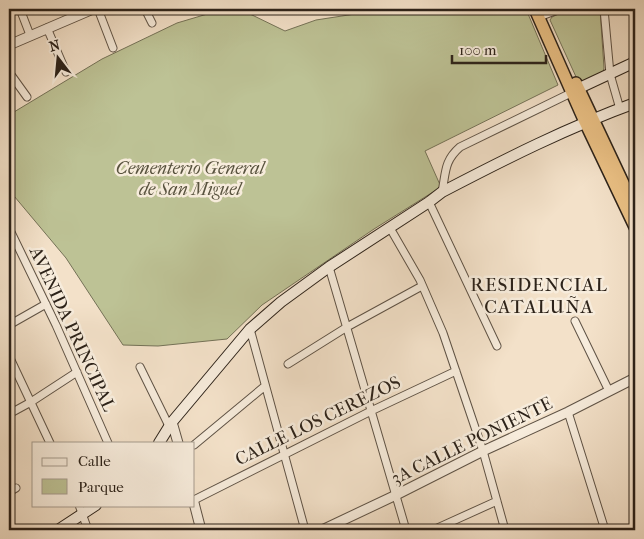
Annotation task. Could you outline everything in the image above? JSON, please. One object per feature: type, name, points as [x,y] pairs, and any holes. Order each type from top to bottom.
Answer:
[{"type":"highway","points":[[540,13],[575,91],[635,210]]},
{"type":"highway","points":[[589,120],[635,227]]},
{"type":"main road","points":[[575,91],[635,62]]},
{"type":"main road","points":[[160,442],[171,424],[250,329],[281,302],[329,267],[430,202],[442,192],[552,137],[589,120],[635,103]]},
{"type":"main road","points":[[58,530],[81,510],[93,506]]},
{"type":"street","points":[[20,9],[30,36]]},
{"type":"street","points":[[9,44],[93,9]]},
{"type":"street","points":[[98,9],[113,48]]},
{"type":"street","points":[[145,9],[152,24]]},
{"type":"street","points":[[221,9],[228,9]]},
{"type":"street","points":[[540,13],[560,9]]},
{"type":"street","points":[[604,9],[610,74],[620,109]]},
{"type":"street","points":[[46,28],[66,72]]},
{"type":"street","points":[[9,72],[26,97]]},
{"type":"street","points":[[442,192],[448,163],[452,154],[460,147],[575,91]]},
{"type":"street","points":[[430,202],[497,346]]},
{"type":"street","points":[[390,228],[422,286],[443,333],[483,451],[505,530]]},
{"type":"street","name":"AVENIDA PRINCIPAL","points":[[10,231],[46,304],[108,442]]},
{"type":"street","points":[[329,267],[406,530]]},
{"type":"street","points":[[288,364],[422,286]]},
{"type":"street","points":[[9,325],[46,304]]},
{"type":"street","points":[[575,321],[610,390]]},
{"type":"street","points":[[250,329],[306,530]]},
{"type":"street","points":[[9,356],[50,442]]},
{"type":"street","points":[[140,367],[171,424],[178,442]]},
{"type":"street","name":"CALLE LOS CEREZOS","points":[[195,500],[371,411],[456,371]]},
{"type":"street","points":[[9,414],[77,372]]},
{"type":"street","name":"3A CALLE PONIENTE","points":[[322,530],[635,378]]},
{"type":"street","points":[[195,443],[266,386]]},
{"type":"street","points":[[568,412],[605,530]]},
{"type":"street","points":[[433,530],[497,501]]},
{"type":"street","points":[[195,505],[201,530]]},
{"type":"street","points":[[81,510],[88,530]]},
{"type":"green space","name":"Cementerio General de San Miguel","points":[[370,9],[526,9],[558,85],[425,151],[441,187],[374,229],[262,305],[227,339],[158,346],[123,345],[66,258],[9,190],[9,115],[102,59],[177,23],[214,12],[250,14],[285,31],[316,20],[355,14]]},
{"type":"green space","points":[[570,9],[600,9],[604,68],[603,72],[583,81],[577,79],[550,20],[552,17]]},
{"type":"district","name":"RESIDENCIAL CATALUÑA","points":[[539,296]]}]
